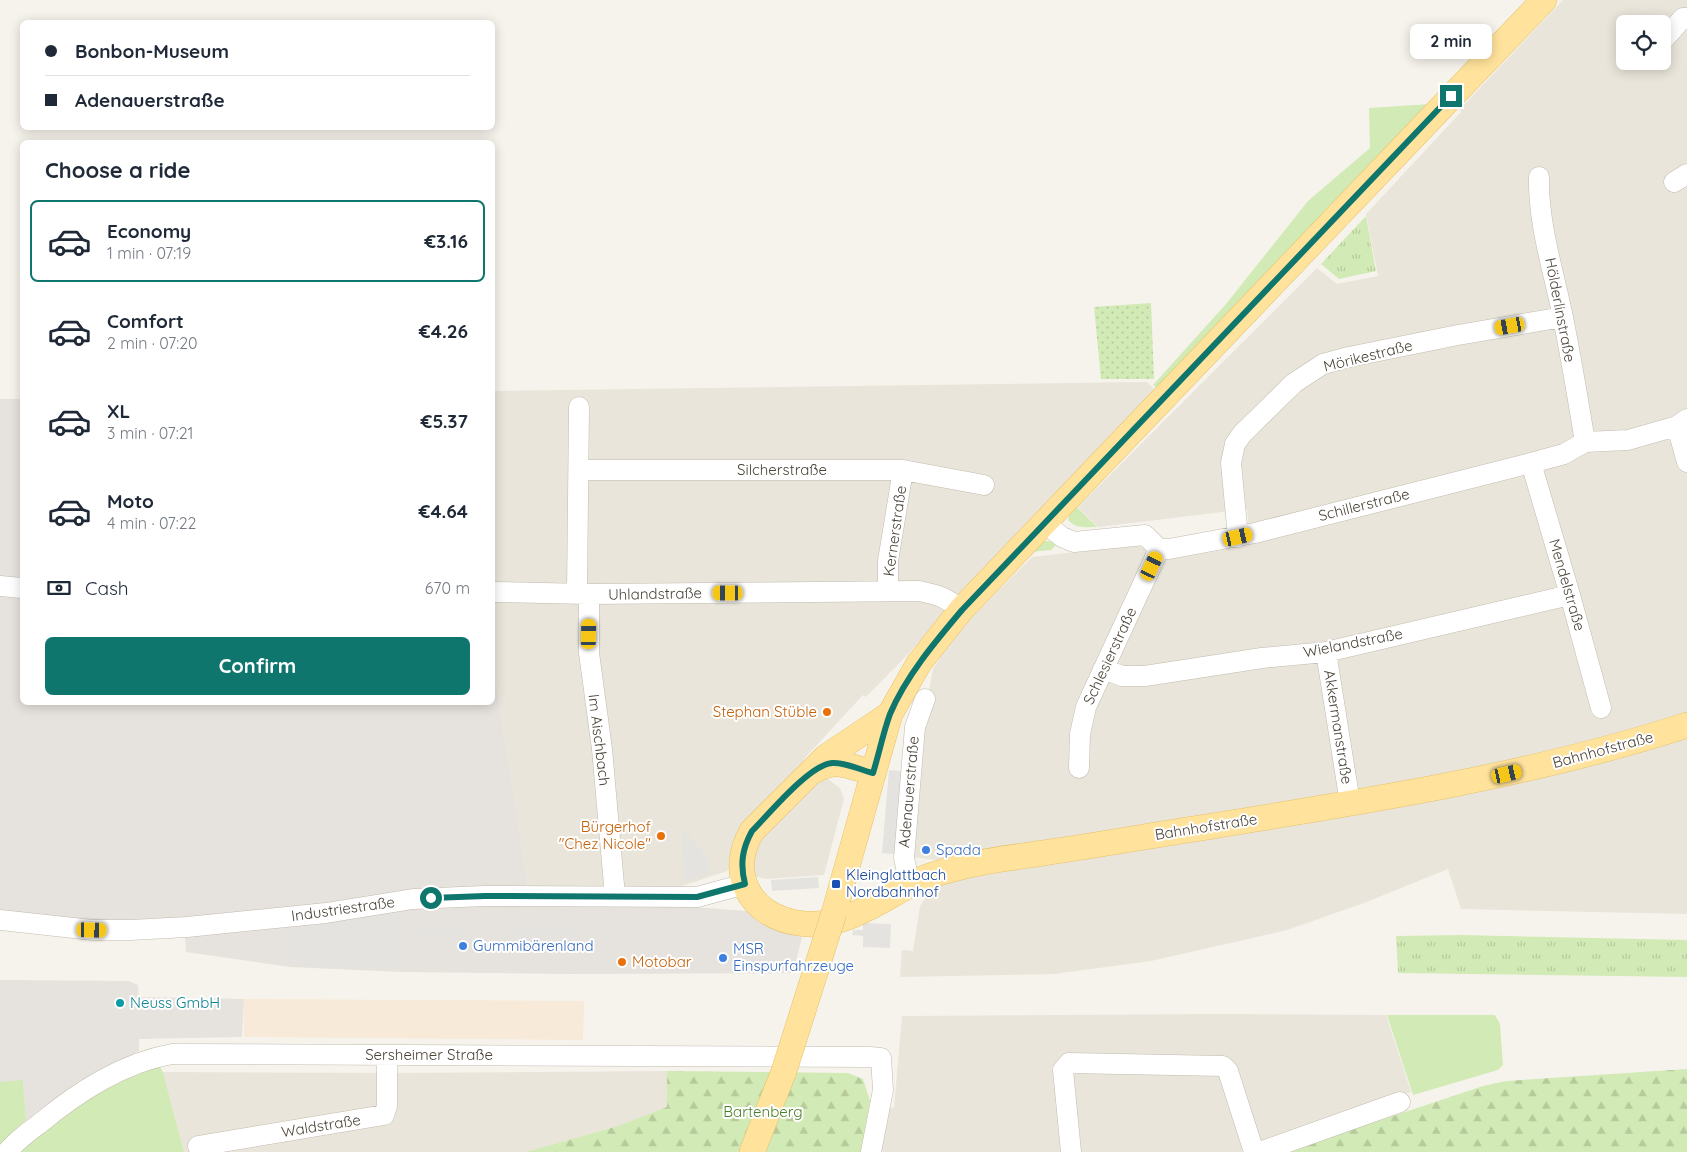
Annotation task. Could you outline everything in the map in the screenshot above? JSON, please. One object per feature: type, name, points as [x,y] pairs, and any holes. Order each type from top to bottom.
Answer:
[{"type":"main road","name":"Adenauerstraße","points":[[752,1152],[784,1072],[834,913],[890,714],[919,663],[962,610],[1044,523],[1544,0]]},
{"type":"main road","points":[[745,884],[742,871],[742,857],[746,841],[752,831],[826,757],[890,714]]},
{"type":"main road","name":"Bahnhofstraße","points":[[745,884],[753,900],[770,914],[788,921],[817,925],[825,924],[841,920],[924,878],[980,862],[1098,845],[1488,778],[1606,750],[1687,726]]},
{"type":"main road","points":[[809,774],[820,767],[836,763],[873,773]]},
{"type":"street","points":[[1671,31],[1683,18],[1687,18]]},
{"type":"street","name":"Hölderlinstraße","points":[[1539,177],[1545,231],[1563,317],[1585,442]]},
{"type":"street","name":"Mörikestraße","points":[[1238,537],[1231,463],[1235,444],[1242,434],[1294,382],[1323,364],[1349,357],[1458,335],[1563,317]]},
{"type":"street","name":"Im Aischbach","points":[[579,407],[583,594],[602,749],[614,885]]},
{"type":"street","points":[[1682,423],[1687,462]]},
{"type":"street","name":"Schillerstraße","points":[[1159,549],[1169,549],[1238,537],[1564,454],[1585,442],[1628,440],[1682,423]]},
{"type":"street","name":"Mendelstraße","points":[[1531,463],[1601,708]]},
{"type":"street","name":"Silcherstraße","points":[[579,470],[903,470],[984,485]]},
{"type":"street","name":"Kernerstraße","points":[[888,591],[888,562],[903,470]]},
{"type":"street","points":[[1044,523],[1062,537],[1074,542],[1145,535],[1159,549]]},
{"type":"street","name":"Schlesierstraße","points":[[1079,768],[1080,734],[1086,707],[1159,549]]},
{"type":"street","points":[[0,586],[20,588]]},
{"type":"street","name":"Uhlandstraße","points":[[495,592],[583,594],[919,591],[948,599],[962,610]]},
{"type":"street","name":"Wielandstraße","points":[[1104,668],[1122,676],[1145,676],[1262,658],[1326,652],[1570,595]]},
{"type":"street","name":"Akkermanstraße","points":[[1326,652],[1350,803]]},
{"type":"street","name":"Adenauerstraße","points":[[911,885],[904,858],[915,727],[925,699]]},
{"type":"street","name":"Industriestraße","points":[[0,920],[92,930],[131,930],[188,927],[326,913],[413,898],[485,896],[697,897],[745,884]]},
{"type":"street","name":"Sersheimer Straße","points":[[7,1152],[51,1114],[76,1096],[113,1074],[155,1057],[172,1054],[881,1058],[882,1090],[871,1152]]},
{"type":"street","name":"Waldstraße","points":[[198,1146],[384,1115],[387,1106],[387,1055]]},
{"type":"street","points":[[1072,1152],[1063,1070],[1069,1064],[1223,1066],[1228,1071],[1254,1152]]},
{"type":"street","points":[[1260,1152],[1400,1102]]},
{"type":"shaded area","points":[[1563,0],[1687,0],[1687,914],[1461,909],[1448,869],[1364,903],[1287,930],[1151,961],[1054,974],[900,977],[902,950],[913,951],[920,906],[932,888],[939,885],[936,860],[913,857],[925,712],[933,669],[944,652],[969,620],[1032,557],[1137,545],[1145,549],[1147,556],[1166,560],[1251,545],[1247,509],[1098,527],[1078,507],[1317,268],[1337,284],[1378,276],[1366,214],[1461,112],[1460,109]]},
{"type":"shaded area","points":[[1147,382],[1157,392],[1020,530],[907,655],[866,697],[863,695],[803,760],[840,788],[844,799],[824,875],[766,879],[730,870],[679,887],[528,887],[495,676],[495,391]]},
{"type":"shaded area","points":[[0,399],[20,399],[20,705],[495,705],[495,676],[528,887],[665,905],[748,911],[773,926],[802,937],[793,973],[565,974],[402,972],[290,967],[186,952],[184,921],[136,924],[0,913]]},
{"type":"shaded area","points":[[889,770],[902,771],[895,854],[882,853]]},
{"type":"shaded area","points":[[682,829],[708,857],[709,874],[684,882]]},
{"type":"shaded area","points":[[818,877],[819,888],[772,891],[771,880]]},
{"type":"shaded area","points":[[403,912],[402,968],[291,964],[289,928]]},
{"type":"shaded area","points":[[863,923],[891,924],[890,948],[863,947],[863,936],[852,935],[853,930],[863,930]]},
{"type":"shaded area","points":[[414,925],[468,925],[468,935],[414,934]]},
{"type":"shaded area","points":[[504,926],[571,927],[571,936],[504,935]]},
{"type":"shaded area","points":[[0,980],[128,981],[138,985],[139,997],[244,999],[242,1037],[139,1039],[139,1051],[94,1073],[26,1120],[23,1081],[0,1082]]},
{"type":"shaded area","points":[[244,999],[584,1001],[583,1040],[244,1037]]},
{"type":"shaded area","points":[[1386,1015],[1411,1092],[1240,1152],[881,1152],[889,1108],[894,1108],[902,1016]]},
{"type":"shaded area","points":[[667,1071],[668,1107],[618,1126],[526,1152],[184,1152],[163,1072],[392,1073]]},
{"type":"green space","points":[[1431,104],[1160,391],[1153,385],[1226,304],[1308,201],[1370,148],[1369,108]]},
{"type":"green space","points":[[1366,216],[1376,271],[1339,279],[1321,264]]},
{"type":"green space","points":[[1151,303],[1154,379],[1101,379],[1094,307]]},
{"type":"green space","points":[[1077,507],[1097,527],[1078,526],[1068,520],[1069,515]]},
{"type":"green space","points":[[1043,541],[1057,544],[1051,550],[1030,552]]},
{"type":"green space","points":[[1462,935],[1687,940],[1687,977],[1398,973],[1396,936]]},
{"type":"green space","points":[[1387,1015],[1495,1015],[1500,1024],[1503,1065],[1498,1070],[1413,1095]]},
{"type":"green space","points":[[159,1065],[163,1072],[184,1152],[20,1152],[74,1107],[129,1075]]},
{"type":"green space","points":[[1687,1069],[1687,1152],[1285,1152],[1483,1086],[1506,1081]]},
{"type":"green space","name":"Bartenberg","points":[[667,1071],[848,1073],[863,1079],[870,1101],[861,1152],[526,1152],[618,1126],[667,1107]]},
{"type":"green space","points":[[23,1080],[26,1120],[0,1146],[0,1082]]},
{"type":"place","name":"Stephan Stüble","points":[[827,712]]},
{"type":"place","name":"Bürgerhof \"Chez Nicole\"","points":[[661,836]]},
{"type":"place","name":"Spada","points":[[926,850]]},
{"type":"place","name":"Kleinglattbach Nordbahnhof","points":[[836,884]]},
{"type":"place","name":"Gummibärenland","points":[[463,946]]},
{"type":"place","name":"MSR Einspurfahrzeuge","points":[[723,958]]},
{"type":"place","name":"Motobar","points":[[622,962]]},
{"type":"place","name":"Neuss GmbH","points":[[120,1003]]},
{"type":"route","points":[[431,898],[485,896],[697,897],[745,884],[742,871],[742,857],[746,841],[752,831],[809,774],[820,767],[836,763],[873,773],[890,714],[919,663],[962,610],[1451,96]]}]
